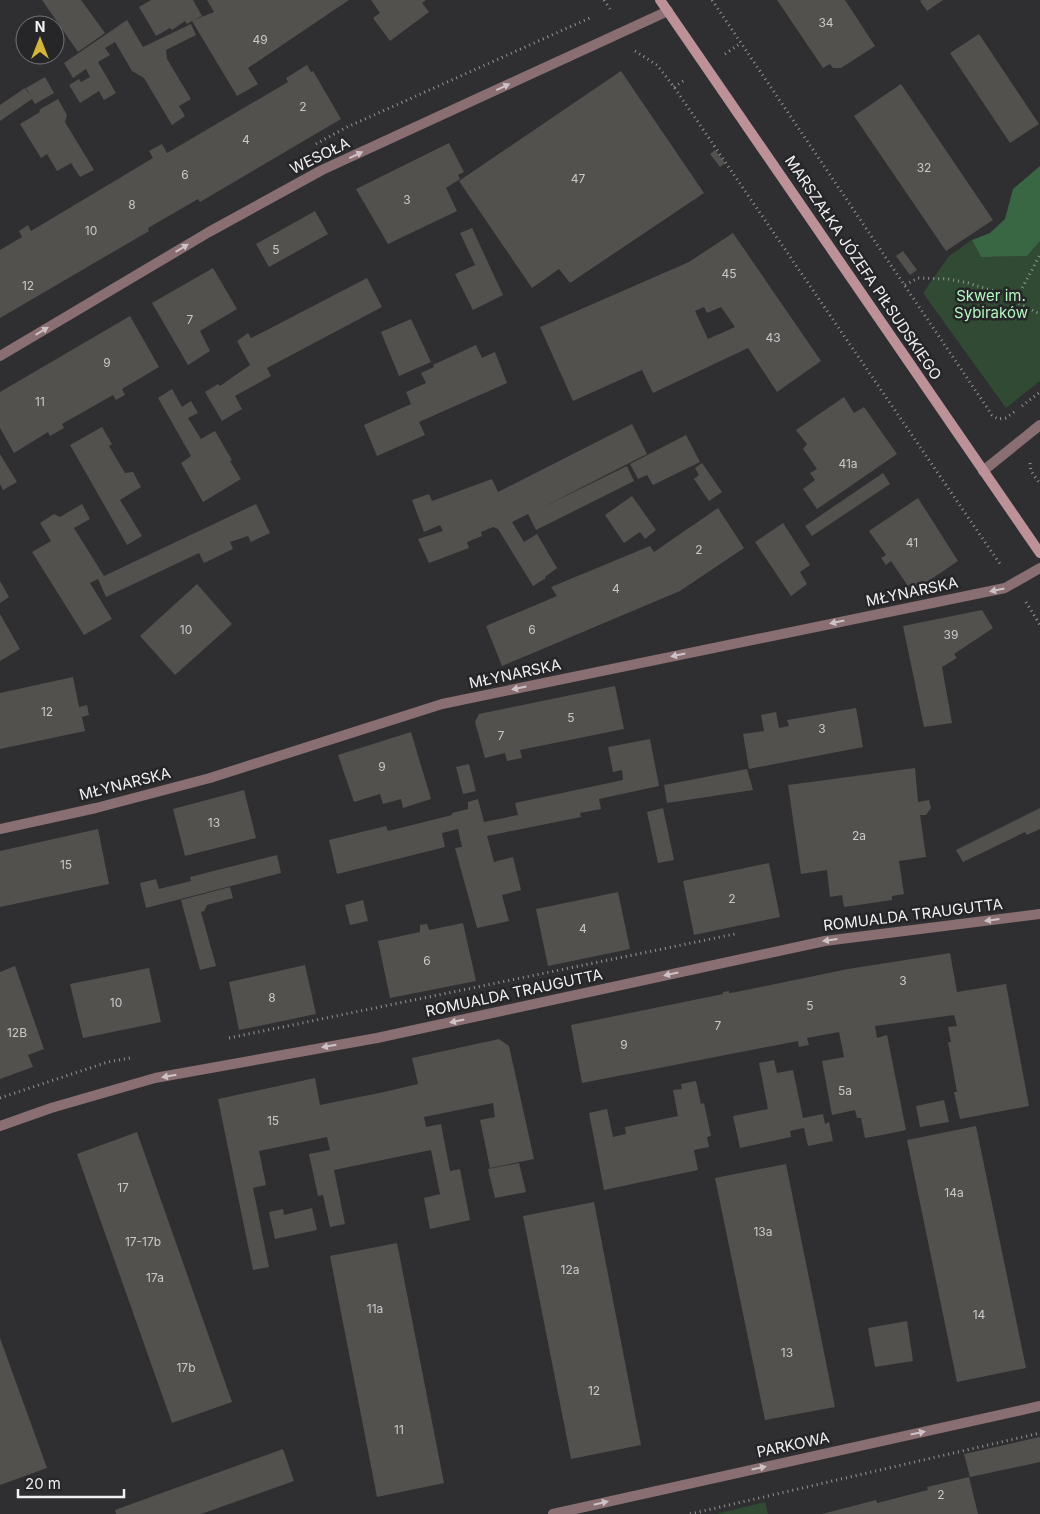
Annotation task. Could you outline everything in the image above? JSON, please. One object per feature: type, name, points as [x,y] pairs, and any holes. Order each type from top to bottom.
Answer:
[{"type":"street","name":"MARSZAŁKA JÓZEFA PIŁSUDSKIEGO","points":[[660,0],[1040,553]]},
{"type":"street","name":"WESOŁA","points":[[0,356],[209,232],[322,170],[668,11]]},
{"type":"street","points":[[983,471],[1040,425]]},
{"type":"street","name":"MŁYNARSKA","points":[[0,828],[96,808],[210,778],[442,704],[1005,588],[1040,568]]},
{"type":"street","name":"ROMUALDA TRAUGUTTA","points":[[0,1126],[51,1108],[155,1078],[377,1038],[825,941],[1040,914]]},
{"type":"street","name":"PARKOWA","points":[[553,1514],[1040,1406]]},
{"type":"path","points":[[604,0],[610,9]]},
{"type":"path","points":[[712,0],[992,415],[998,420],[1006,418],[1040,392]]},
{"type":"path","points":[[634,50],[657,65],[674,87],[1040,626]]},
{"type":"path","points":[[1015,301],[1040,255]]},
{"type":"path","points":[[905,285],[918,278],[948,279],[968,283],[994,291],[1040,314]]},
{"type":"path","points":[[1030,461],[1031,471],[1040,484]]},
{"type":"path","points":[[690,1514],[1040,1433]]},
{"type":"green space","points":[[1040,166],[1040,241],[1027,256],[981,257],[972,240],[990,233],[1005,219],[1013,189]]},
{"type":"green space","name":"Skwer im. Sybiraków","points":[[972,240],[981,257],[1027,256],[1040,241],[1040,381],[1006,408],[923,293],[949,256]]},
{"type":"green space","points":[[765,1502],[768,1514],[716,1514]]},
{"type":"building","points":[[42,0],[81,0],[105,33],[78,52],[65,33],[65,15],[52,15]]},
{"type":"building","points":[[151,0],[193,0],[202,16],[194,20],[214,12],[207,0],[349,0],[248,68],[258,84],[237,96],[192,21],[187,24],[185,21],[172,30],[170,28],[156,36],[139,7]]},
{"type":"building","points":[[371,0],[426,0],[422,3],[429,12],[390,41],[373,18],[380,13]]},
{"type":"building","points":[[777,0],[845,0],[875,46],[841,68],[833,68],[830,64],[823,68]]},
{"type":"building","points":[[943,0],[927,11],[920,1]]},
{"type":"building","points":[[127,20],[143,47],[191,24],[196,35],[166,50],[167,59],[191,99],[179,106],[185,116],[172,125],[144,78],[132,71],[115,42],[105,48],[110,55],[98,62],[116,93],[104,100],[99,91],[80,103],[69,85],[79,79],[81,82],[90,77],[86,69],[73,78],[65,62]]},
{"type":"building","points":[[979,34],[1039,124],[1010,143],[950,53]]},
{"type":"building","points":[[307,65],[311,72],[313,71],[341,119],[200,202],[198,199],[148,228],[149,231],[0,318],[0,250],[22,237],[19,231],[28,225],[31,231],[153,158],[149,151],[162,144],[167,153],[288,82],[286,78]]},
{"type":"building","points":[[621,71],[704,193],[570,283],[559,269],[532,288],[459,181]]},
{"type":"building","points":[[45,77],[54,93],[35,104],[32,99],[0,121],[0,105],[25,88],[31,96],[26,88]]},
{"type":"building","points":[[901,84],[993,220],[946,251],[854,116]]},
{"type":"building","points":[[58,99],[67,115],[65,122],[94,170],[80,177],[71,163],[57,171],[47,154],[41,158],[20,124]]},
{"type":"building","points":[[449,143],[464,172],[458,175],[460,179],[446,188],[457,211],[388,244],[356,189]]},
{"type":"building","points":[[715,150],[725,163],[720,167],[710,154]]},
{"type":"building","points":[[315,211],[328,234],[269,267],[256,244]]},
{"type":"building","points":[[472,228],[503,295],[473,310],[455,274],[475,265],[460,233]]},
{"type":"building","points":[[733,233],[821,361],[777,392],[748,348],[653,393],[642,370],[573,401],[540,327],[689,262]],"holes":[[[704,307],[707,313],[721,307],[735,327],[708,339],[695,311]]]},
{"type":"building","points":[[903,251],[917,270],[910,275],[896,256]]},
{"type":"building","points":[[213,268],[237,309],[200,331],[210,351],[188,365],[152,303]]},
{"type":"building","points":[[367,278],[382,307],[267,368],[271,376],[235,396],[242,409],[222,421],[205,392],[218,384],[220,386],[250,365],[237,341],[248,333],[251,338]]},
{"type":"building","points":[[130,316],[159,367],[122,389],[125,395],[116,400],[113,395],[62,424],[64,428],[50,436],[48,432],[14,453],[0,428],[0,392]]},
{"type":"building","points":[[411,319],[431,362],[399,376],[381,332]]},
{"type":"building","points":[[476,345],[482,358],[495,352],[507,383],[419,422],[425,435],[377,456],[364,425],[411,404],[406,392],[426,383],[421,373],[434,367],[433,365]]},
{"type":"building","points":[[172,389],[182,407],[191,401],[198,413],[188,418],[201,439],[215,431],[241,479],[203,502],[181,463],[191,456],[158,398]]},
{"type":"building","points":[[844,397],[854,413],[864,407],[897,454],[817,509],[803,489],[815,480],[810,473],[817,469],[803,449],[807,444],[796,430]]},
{"type":"building","points":[[632,424],[647,454],[541,508],[627,466],[634,481],[536,530],[528,514],[512,522],[524,542],[537,534],[557,568],[546,578],[533,586],[498,529],[493,527],[481,532],[482,536],[467,542],[469,548],[429,563],[418,539],[443,531],[440,525],[424,532],[412,500],[429,494],[432,501],[492,479],[498,492]]},
{"type":"building","points":[[102,427],[112,444],[109,446],[125,473],[133,472],[141,487],[120,500],[142,536],[127,545],[70,445]]},
{"type":"building","points":[[686,435],[700,462],[653,485],[647,475],[638,479],[630,464]]},
{"type":"building","points":[[0,454],[17,482],[3,490],[0,484]]},
{"type":"building","points":[[702,463],[722,492],[709,501],[694,479],[699,475],[695,468]]},
{"type":"building","points":[[883,473],[890,484],[812,536],[805,526]]},
{"type":"building","points":[[632,496],[656,530],[645,539],[640,532],[624,543],[605,515]]},
{"type":"building","points":[[918,498],[958,561],[912,592],[891,561],[886,565],[881,558],[886,555],[869,531]]},
{"type":"building","points":[[82,504],[90,519],[74,528],[104,576],[256,504],[270,533],[251,542],[248,536],[230,542],[233,549],[204,563],[199,553],[106,597],[98,579],[90,583],[112,619],[84,635],[32,552],[51,541],[40,523],[54,514],[60,517]]},
{"type":"building","points":[[718,508],[744,548],[680,591],[502,666],[486,626],[557,596],[551,587],[650,546],[654,552]]},
{"type":"building","points":[[783,523],[810,565],[800,572],[807,584],[791,596],[755,542]]},
{"type":"building","points":[[0,581],[9,597],[0,603]]},
{"type":"building","points":[[197,584],[232,624],[175,675],[140,636]]},
{"type":"building","points":[[982,610],[993,628],[954,654],[957,658],[942,667],[952,723],[924,727],[903,626]]},
{"type":"building","points":[[0,614],[20,649],[0,661]]},
{"type":"building","points":[[73,677],[79,707],[87,705],[89,715],[82,717],[85,731],[0,749],[0,693]]},
{"type":"building","points":[[615,686],[624,729],[520,750],[522,758],[507,761],[505,753],[485,758],[475,722],[479,714]]},
{"type":"building","points":[[856,708],[863,747],[749,769],[743,734],[764,731],[761,715],[776,712],[779,728],[789,726],[787,720]]},
{"type":"building","points":[[411,732],[431,799],[403,808],[401,799],[383,804],[380,794],[354,802],[338,755]]},
{"type":"building","points":[[650,739],[659,786],[599,799],[601,809],[580,813],[581,817],[487,836],[494,862],[513,857],[521,890],[502,895],[509,921],[477,928],[455,848],[462,847],[458,829],[442,833],[445,847],[337,874],[329,840],[386,826],[388,831],[452,815],[452,813],[468,809],[468,802],[478,799],[484,822],[518,815],[515,803],[623,780],[622,770],[613,772],[608,747]]},
{"type":"building","points":[[469,764],[476,791],[463,794],[456,767]]},
{"type":"building","points":[[915,768],[918,802],[929,800],[931,808],[926,815],[920,815],[926,857],[899,861],[904,894],[892,896],[892,900],[844,907],[842,895],[830,897],[827,870],[801,874],[788,785]]},
{"type":"building","points":[[747,769],[753,790],[667,803],[664,785]]},
{"type":"building","points":[[244,790],[256,838],[185,856],[173,809]]},
{"type":"building","points":[[663,808],[674,860],[658,863],[647,812]]},
{"type":"building","points":[[1040,808],[1040,829],[1027,835],[1025,832],[963,862],[956,850]]},
{"type":"building","points":[[98,829],[109,884],[0,907],[0,851]]},
{"type":"building","points":[[277,855],[281,873],[146,908],[140,883],[156,879],[159,889],[191,881],[190,877]]},
{"type":"building","points":[[769,863],[780,917],[694,935],[683,881]]},
{"type":"building","points":[[230,887],[233,898],[207,905],[204,911],[201,912],[216,966],[200,970],[181,900]]},
{"type":"building","points":[[618,892],[630,949],[548,966],[536,909]]},
{"type":"building","points":[[363,900],[368,921],[350,925],[345,905]]},
{"type":"building","points":[[463,923],[476,981],[390,998],[378,941],[420,932],[420,925],[427,924],[429,930]]},
{"type":"building","points":[[950,953],[957,992],[1006,984],[1029,1106],[960,1119],[954,1092],[957,1092],[948,1042],[951,1042],[948,1027],[957,1026],[954,1015],[875,1026],[877,1038],[887,1035],[906,1130],[882,1135],[865,1138],[861,1118],[857,1118],[855,1110],[832,1115],[822,1061],[844,1057],[839,1032],[807,1038],[809,1045],[799,1047],[798,1041],[582,1083],[571,1025],[723,994],[723,992],[736,992],[848,969]]},
{"type":"building","points":[[305,965],[316,1014],[239,1030],[229,982]]},
{"type":"building","points":[[15,966],[44,1049],[28,1055],[33,1067],[0,1079],[0,972]]},
{"type":"building","points":[[149,968],[161,1022],[83,1038],[70,984]]},
{"type":"building","points":[[499,1039],[509,1046],[534,1159],[490,1168],[480,1120],[495,1117],[493,1103],[424,1117],[426,1127],[441,1124],[450,1171],[460,1169],[470,1220],[430,1229],[424,1198],[440,1194],[431,1150],[334,1170],[345,1224],[330,1227],[323,1195],[318,1196],[309,1154],[330,1150],[327,1137],[259,1151],[266,1185],[253,1188],[269,1267],[253,1270],[218,1099],[315,1078],[320,1105],[384,1092],[418,1084],[412,1058]]},
{"type":"building","points":[[774,1060],[777,1073],[793,1070],[803,1118],[823,1114],[825,1124],[829,1122],[833,1141],[808,1146],[804,1128],[790,1131],[791,1137],[740,1148],[733,1116],[768,1109],[759,1063]]},
{"type":"building","points":[[696,1081],[701,1104],[704,1103],[711,1136],[707,1137],[709,1147],[694,1150],[698,1170],[604,1190],[589,1113],[607,1109],[613,1137],[626,1134],[625,1127],[678,1116],[673,1090],[682,1089],[681,1084]]},
{"type":"building","points":[[944,1100],[949,1122],[920,1127],[916,1106]]},
{"type":"building","points":[[976,1126],[1026,1368],[957,1382],[907,1140]]},
{"type":"building","points":[[137,1132],[232,1402],[172,1423],[77,1154]]},
{"type":"building","points":[[519,1163],[526,1192],[495,1198],[488,1169]]},
{"type":"building","points":[[786,1164],[835,1407],[765,1420],[715,1178]]},
{"type":"building","points":[[594,1202],[641,1445],[571,1459],[523,1216]]},
{"type":"building","points":[[312,1208],[317,1230],[275,1239],[269,1212],[283,1209],[284,1215]]},
{"type":"building","points":[[397,1243],[444,1483],[377,1497],[330,1256]]},
{"type":"building","points":[[907,1321],[913,1361],[875,1367],[868,1328]]},
{"type":"building","points":[[0,1338],[47,1468],[0,1485]]},
{"type":"building","points":[[1040,1437],[1040,1462],[970,1477],[964,1454]]},
{"type":"building","points":[[283,1449],[294,1481],[201,1514],[116,1514],[115,1510]]},
{"type":"building","points":[[969,1477],[978,1514],[822,1514],[876,1500],[877,1503],[928,1490],[927,1487]]}]
